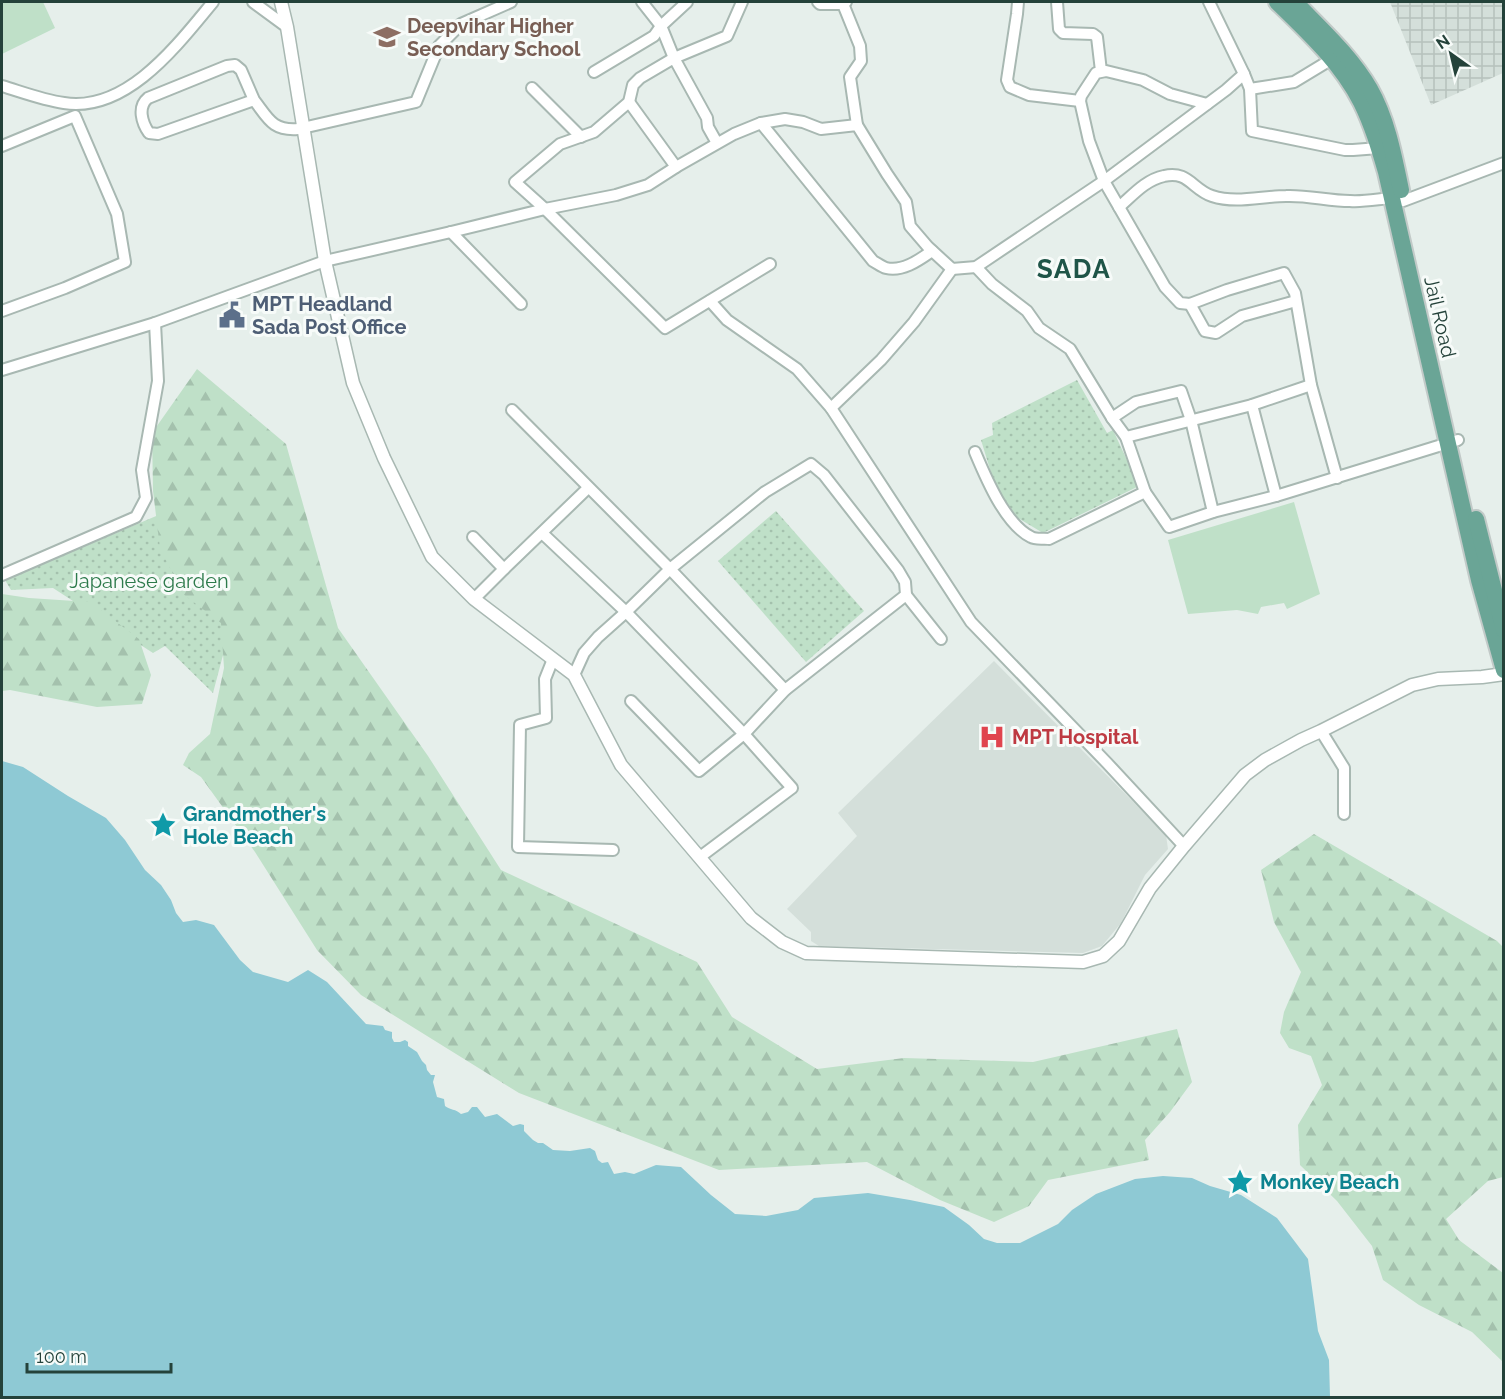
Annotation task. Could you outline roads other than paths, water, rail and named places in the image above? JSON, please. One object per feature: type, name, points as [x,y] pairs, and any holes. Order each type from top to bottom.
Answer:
[{"type":"main road","name":"Jail Road","points":[[1277,2],[1323,48],[1350,82],[1362,103],[1379,148],[1397,199],[1453,442],[1503,630]]},
{"type":"main road","name":"Jail Road","points":[[1295,2],[1347,57],[1369,87],[1383,119],[1396,166],[1397,199]]},
{"type":"main road","name":"Jail Road","points":[[1453,442],[1485,607],[1503,672]]},
{"type":"street","points":[[2,86],[65,104],[92,103],[116,94],[146,75],[176,47],[213,2]]},
{"type":"street","points":[[253,2],[287,27]]},
{"type":"street","points":[[281,2],[325,261],[354,383],[384,458],[432,557],[474,599],[574,675],[621,765],[751,918],[782,942],[806,953],[1083,962],[1102,956],[1119,941],[1150,888],[1184,846],[1245,775],[1265,760],[1412,685],[1438,679],[1482,677],[1503,672]]},
{"type":"street","points":[[254,100],[158,134],[149,133],[141,110],[142,103],[148,98],[227,66],[235,65],[241,70],[254,100],[279,128],[290,130],[304,128],[416,102],[439,46],[461,24],[511,2]]},
{"type":"street","points":[[642,2],[661,26],[674,58],[707,118],[708,127],[717,143]]},
{"type":"street","points":[[594,72],[654,36],[661,26],[687,2]]},
{"type":"street","points":[[742,2],[727,36],[674,58],[640,78],[633,85],[629,102],[594,132],[560,144],[515,182],[665,328],[770,264]]},
{"type":"street","points":[[818,2],[820,4],[844,3],[861,46],[861,61],[850,77],[858,125],[906,202],[910,226],[952,269],[976,267],[1104,181],[1207,105],[1244,74]]},
{"type":"street","points":[[1018,2],[1007,80],[1010,87],[1029,95],[1080,100]]},
{"type":"street","points":[[1058,2],[1059,29],[1063,33],[1093,34],[1097,37],[1101,71]]},
{"type":"street","points":[[1209,2],[1250,89],[1252,131],[1345,150],[1379,148]]},
{"type":"street","points":[[1250,89],[1294,82],[1332,59]]},
{"type":"street","points":[[1207,105],[1170,94],[1143,80],[1106,71],[1096,73],[1080,100],[1089,141],[1104,181],[1165,287],[1180,303],[1190,304],[1284,273],[1295,293],[1311,385],[1337,478]]},
{"type":"street","points":[[532,88],[581,137]]},
{"type":"street","points":[[629,102],[676,167]]},
{"type":"street","points":[[2,146],[75,116],[117,214],[125,262],[65,288],[2,311]]},
{"type":"street","points":[[2,370],[155,323],[325,261],[545,209],[616,195],[648,185],[717,143],[761,123],[785,119],[803,122],[821,129],[858,125]]},
{"type":"street","points":[[761,123],[873,261],[887,268],[901,267],[911,265],[932,251]]},
{"type":"street","points":[[1119,207],[1142,186],[1163,176],[1176,175],[1188,179],[1211,196],[1242,200],[1287,196],[1352,201],[1397,199],[1503,163]]},
{"type":"street","points":[[451,232],[521,303]]},
{"type":"street","points":[[976,267],[992,284],[1027,311],[1039,328],[1070,349],[1126,437],[1145,492],[1169,527],[1453,442]]},
{"type":"street","points":[[831,408],[901,338],[952,269]]},
{"type":"street","points":[[710,301],[727,320],[797,369],[831,408],[971,622],[1184,846]]},
{"type":"street","points":[[1190,304],[1205,331],[1216,333],[1242,316],[1296,301]]},
{"type":"street","points":[[2,575],[136,517],[146,498],[142,470],[158,381],[155,323]]},
{"type":"street","points":[[1126,437],[1252,405],[1311,385]]},
{"type":"street","points":[[1112,418],[1136,402],[1181,391],[1191,420],[1213,512]]},
{"type":"street","points":[[1252,405],[1276,496]]},
{"type":"street","points":[[512,410],[670,569],[785,690]]},
{"type":"street","points":[[975,452],[991,490],[1016,526],[1033,538],[1049,538],[1145,492]]},
{"type":"street","points":[[574,675],[584,653],[598,637],[670,569],[765,492],[811,464],[824,474],[898,570],[905,582],[906,596],[941,639]]},
{"type":"street","points":[[474,599],[588,488]]},
{"type":"street","points":[[542,533],[626,612],[744,734],[792,788],[700,857]]},
{"type":"street","points":[[473,537],[504,569]]},
{"type":"street","points":[[631,701],[699,771],[744,734],[785,690],[906,596]]},
{"type":"street","points":[[553,659],[545,679],[546,718],[520,725],[518,848],[613,850]]},
{"type":"street","points":[[1321,731],[1344,768],[1344,814]]},
{"type":"water","points":[[2,761],[23,767],[106,818],[125,840],[145,870],[161,885],[183,922],[196,920],[214,925],[240,960],[253,972],[288,982],[308,970],[327,982],[366,1024],[383,1026],[385,1030],[392,1032],[394,1042],[405,1040],[408,1042],[408,1046],[417,1052],[431,1075],[435,1075],[433,1082],[437,1097],[444,1099],[445,1106],[461,1114],[468,1112],[472,1107],[477,1107],[485,1117],[497,1114],[513,1126],[524,1125],[524,1131],[533,1140],[553,1150],[570,1151],[590,1148],[595,1151],[598,1160],[602,1163],[608,1162],[614,1174],[625,1172],[634,1174],[656,1165],[681,1167],[735,1214],[766,1216],[798,1210],[814,1198],[868,1193],[910,1200],[944,1207],[984,1239],[997,1243],[1020,1243],[1058,1224],[1072,1210],[1096,1194],[1135,1179],[1163,1176],[1192,1178],[1241,1195],[1277,1218],[1308,1259],[1318,1331],[1329,1360],[1330,1397],[2,1397]]},
{"type":"place","name":"Deepvihar Higher Secondary School","points":[[387,37]]},
{"type":"place","name":"MPT Headland Sada Post Office","points":[[232,315]]},
{"type":"place","name":"MPT Hospital","points":[[992,737]]},
{"type":"place","name":"Grandmother's Hole Beach","points":[[163,825]]},
{"type":"place","name":"Monkey Beach","points":[[1240,1182]]},
{"type":"district","name":"SADA","points":[[1074,269]]},
{"type":"park label","name":"Japanese garden","points":[[149,581]]}]
